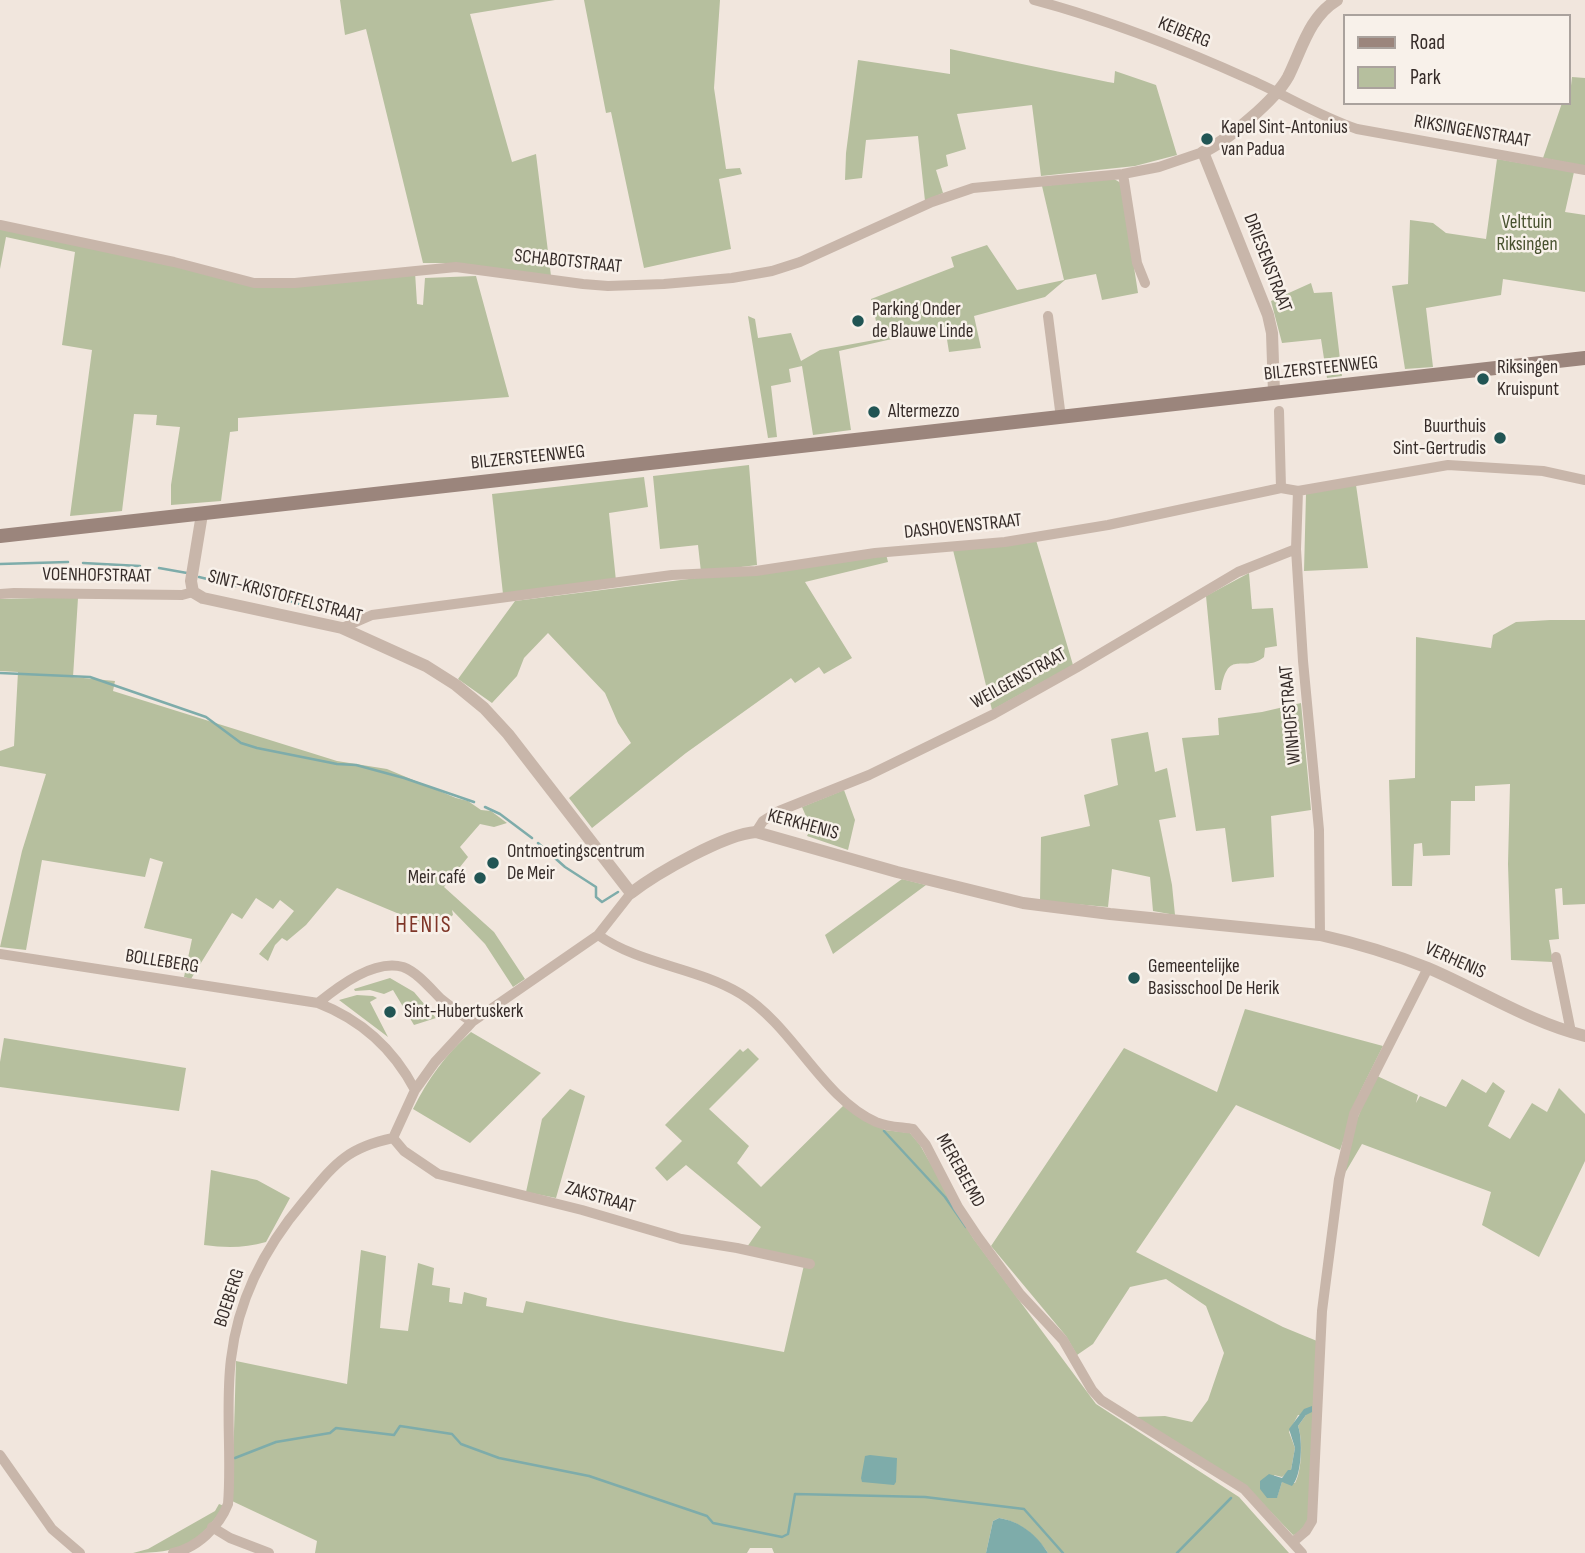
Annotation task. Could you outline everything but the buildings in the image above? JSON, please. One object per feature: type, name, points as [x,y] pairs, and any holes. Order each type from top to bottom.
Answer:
[{"type":"main road","name":"BILZERSTEENWEG","points":[[0,536],[1585,358]]},
{"type":"street","name":"KEIBERG","points":[[1034,0],[1108,22],[1191,54],[1278,93]]},
{"type":"street","points":[[1203,152],[1227,136],[1278,93],[1314,22],[1337,0]]},
{"type":"street","name":"RIKSINGENSTRAAT","points":[[1278,93],[1326,119],[1357,129],[1585,170]]},
{"type":"street","name":"SCHABOTSTRAAT","points":[[0,225],[174,262],[254,283],[295,283],[456,267],[583,284],[653,284],[732,278],[772,271],[800,262],[932,202],[973,188],[1123,174],[1159,167],[1203,152]]},
{"type":"street","name":"DRIESENSTRAAT","points":[[1203,152],[1268,315],[1272,333],[1274,393]]},
{"type":"street","points":[[1123,174],[1137,263],[1145,283]]},
{"type":"street","points":[[1048,316],[1061,418]]},
{"type":"street","points":[[1279,411],[1281,488]]},
{"type":"street","name":"DASHOVENSTRAAT","points":[[342,628],[372,615],[673,575],[756,571],[875,553],[1005,542],[1108,525],[1281,488],[1298,491],[1448,465],[1543,471],[1585,480]]},
{"type":"street","name":"WINHOFSTRAAT","points":[[1298,491],[1296,549],[1303,661],[1319,830],[1320,935]]},
{"type":"street","name":"SINT-KRISTOFFELSTRAAT","points":[[202,514],[191,581],[193,592],[204,598],[342,628],[426,666],[456,685],[484,708],[533,764],[631,893]]},
{"type":"street","name":"WEILGENSTRAAT","points":[[756,832],[763,821],[779,811],[869,775],[994,714],[1238,572],[1296,549]]},
{"type":"street","name":"VOENHOFSTRAAT","points":[[0,594],[182,595],[193,592]]},
{"type":"street","name":"KERKHENIS","points":[[393,1138],[415,1090],[435,1062],[472,1022],[598,935],[631,893],[643,883],[725,840],[745,833],[756,832],[909,876],[1023,903],[1320,935]]},
{"type":"street","name":"MEREBEEMD","points":[[598,935],[614,946],[644,959],[722,984],[741,994],[774,1020],[840,1097],[878,1123],[913,1129],[926,1145],[958,1206],[978,1237],[1020,1294],[1063,1340],[1092,1390],[1101,1400],[1244,1489],[1302,1553]]},
{"type":"street","name":"VERHENIS","points":[[1320,935],[1428,968],[1544,1023],[1585,1036]]},
{"type":"street","name":"BOLLEBERG","points":[[0,954],[318,1003],[340,1011],[379,1039],[407,1074],[415,1090]]},
{"type":"street","points":[[1556,957],[1571,1032]]},
{"type":"street","points":[[318,1003],[364,973],[396,966],[412,972],[472,1022]]},
{"type":"street","points":[[1293,1542],[1306,1531],[1312,1521],[1322,1311],[1339,1179],[1354,1114],[1428,968]]},
{"type":"street","name":"ZAKSTRAAT","points":[[393,1138],[404,1151],[438,1174],[582,1210],[681,1239],[810,1264]]},
{"type":"street","name":"BOEBERG","points":[[173,1553],[185,1552],[223,1516],[228,1504],[231,1359],[238,1321],[250,1283],[268,1249],[283,1227],[342,1157],[366,1144],[393,1138]]},
{"type":"street","points":[[0,1455],[52,1529],[80,1553]]},
{"type":"street","points":[[212,1527],[230,1538],[269,1553]]},
{"type":"green space","points":[[340,0],[555,0],[470,14],[512,162],[536,154],[551,276],[458,263],[423,263],[366,29],[345,35]]},
{"type":"green space","points":[[584,0],[720,0],[714,88],[726,169],[740,168],[742,174],[719,179],[731,249],[644,268],[611,112],[606,113]]},
{"type":"green space","points":[[950,49],[1114,83],[1115,71],[1156,85],[1177,155],[1135,166],[1041,176],[1032,105],[957,114],[966,149],[946,155],[948,166],[936,170],[943,193],[925,201],[918,136],[866,140],[862,178],[845,180],[858,60],[950,74]]},
{"type":"green space","points":[[1572,77],[1585,78],[1585,166],[1543,158],[1561,105],[1571,105]]},
{"type":"green space","name":"Velttuin Riksingen","points":[[1497,159],[1574,172],[1565,212],[1585,215],[1585,292],[1503,279],[1501,295],[1426,308],[1433,367],[1405,369],[1392,286],[1408,284],[1410,220],[1433,223],[1446,233],[1486,239]]},
{"type":"green space","points":[[1114,179],[1121,183],[1138,293],[1102,300],[1096,274],[1065,280],[1045,297],[974,316],[981,348],[949,352],[945,327],[839,351],[851,430],[813,435],[802,366],[789,369],[791,382],[771,386],[777,437],[768,438],[748,316],[755,319],[758,338],[791,333],[801,361],[820,350],[880,339],[871,299],[954,267],[951,257],[987,245],[1017,290],[1064,280],[1042,186]]},
{"type":"green space","points":[[0,228],[171,265],[256,287],[296,287],[415,272],[417,304],[423,305],[425,278],[476,276],[509,397],[238,418],[238,431],[230,432],[221,501],[171,505],[171,485],[180,427],[156,425],[157,415],[134,414],[122,511],[70,516],[92,350],[62,345],[75,252],[6,237],[0,269]]},
{"type":"green space","points":[[1311,283],[1314,293],[1332,292],[1342,376],[1327,378],[1321,339],[1282,343],[1271,301]]},
{"type":"green space","points":[[749,465],[757,565],[701,572],[698,545],[660,549],[653,476]]},
{"type":"green space","points":[[644,477],[648,507],[609,513],[616,581],[503,594],[492,494]]},
{"type":"green space","points":[[1356,485],[1368,568],[1304,571],[1306,494]]},
{"type":"green space","points":[[1036,540],[1073,665],[992,710],[953,550]]},
{"type":"green space","points":[[886,554],[888,562],[805,582],[852,658],[824,674],[819,667],[795,683],[791,678],[686,753],[592,828],[569,798],[631,743],[618,723],[605,693],[548,633],[524,658],[517,676],[492,703],[458,679],[515,601]]},
{"type":"green space","points":[[1249,573],[1252,609],[1273,608],[1277,646],[1265,648],[1264,657],[1256,662],[1232,665],[1224,677],[1221,690],[1215,690],[1206,596]]},
{"type":"green space","points":[[78,598],[73,677],[115,681],[113,691],[337,761],[387,769],[468,801],[481,810],[491,811],[507,823],[494,827],[480,824],[460,847],[468,857],[444,887],[494,932],[525,979],[513,987],[485,944],[452,910],[453,915],[428,934],[416,921],[337,888],[306,925],[287,941],[282,938],[275,945],[268,961],[259,954],[294,911],[280,900],[273,909],[256,898],[242,919],[232,913],[191,979],[184,977],[192,939],[144,928],[163,862],[150,858],[145,877],[42,860],[26,950],[0,947],[22,851],[46,774],[0,766],[0,751],[14,746],[18,672],[0,671],[0,599]]},
{"type":"green space","points":[[1585,620],[1585,904],[1563,905],[1562,888],[1555,889],[1559,939],[1549,940],[1553,962],[1511,960],[1508,864],[1510,784],[1475,786],[1475,801],[1451,801],[1450,855],[1423,856],[1422,843],[1414,844],[1412,886],[1392,886],[1389,780],[1415,778],[1416,637],[1491,648],[1493,635],[1516,622]]},
{"type":"green space","points":[[1301,703],[1311,810],[1271,816],[1274,877],[1232,882],[1225,828],[1196,831],[1182,738],[1219,735],[1218,718]]},
{"type":"green space","points":[[1148,732],[1155,772],[1167,768],[1176,817],[1159,820],[1175,915],[1153,911],[1150,877],[1112,869],[1108,907],[1040,901],[1041,837],[1090,826],[1084,795],[1118,785],[1111,739]]},
{"type":"green space","points":[[844,790],[855,820],[848,850],[807,836],[811,828],[802,807]]},
{"type":"green space","points":[[902,879],[926,885],[833,954],[825,935]]},
{"type":"green space","points":[[390,978],[414,992],[436,1018],[414,1025],[393,990],[384,994],[354,989]]},
{"type":"green space","points":[[357,995],[377,998],[370,1002],[388,1037],[339,1000]]},
{"type":"green space","points":[[1245,1009],[1383,1046],[1360,1092],[1340,1150],[1236,1105],[1136,1252],[1283,1327],[1317,1341],[1308,1522],[1293,1535],[1244,1484],[1134,1417],[1165,1416],[1192,1422],[1208,1400],[1224,1353],[1206,1306],[1166,1279],[1130,1287],[1093,1344],[1077,1355],[1066,1336],[991,1246],[1124,1048],[1217,1092]],"holes":[[[1298,1415],[1306,1415],[1298,1426],[1301,1455],[1297,1478],[1295,1483],[1282,1482],[1277,1497],[1274,1475],[1282,1477],[1291,1470],[1295,1448],[1289,1432]]]},
{"type":"green space","points":[[471,1032],[541,1073],[470,1143],[413,1109],[438,1068]]},
{"type":"green space","points":[[4,1038],[186,1068],[179,1111],[0,1087]]},
{"type":"green space","points":[[748,1048],[759,1059],[709,1109],[749,1146],[737,1163],[761,1187],[844,1105],[885,1130],[910,1133],[920,1145],[973,1238],[1096,1404],[1239,1497],[1289,1553],[1048,1553],[1027,1530],[1014,1522],[999,1518],[993,1521],[986,1553],[774,1553],[772,1548],[750,1548],[747,1553],[315,1553],[317,1541],[232,1501],[236,1361],[347,1384],[361,1250],[386,1256],[380,1328],[408,1331],[418,1263],[434,1268],[432,1285],[450,1288],[449,1302],[462,1304],[464,1292],[487,1298],[486,1306],[523,1313],[526,1301],[784,1352],[804,1265],[747,1247],[761,1227],[686,1165],[667,1181],[655,1168],[682,1141],[665,1125],[740,1049],[743,1052]]},
{"type":"green space","points":[[1375,1075],[1418,1095],[1416,1103],[1420,1096],[1446,1107],[1462,1079],[1486,1093],[1493,1082],[1505,1091],[1488,1126],[1510,1139],[1532,1103],[1547,1112],[1559,1088],[1585,1114],[1585,1161],[1539,1257],[1482,1225],[1491,1192],[1362,1144],[1345,1173],[1354,1127]]},
{"type":"green space","points":[[570,1089],[585,1096],[556,1198],[526,1192],[542,1119]]},
{"type":"green space","points":[[211,1170],[257,1180],[290,1198],[266,1242],[235,1247],[204,1245]]},
{"type":"green space","points":[[219,1504],[224,1506],[215,1519],[186,1544],[163,1551],[133,1553],[148,1549],[215,1511]]},
{"type":"water","points":[[1312,1406],[1312,1412],[1306,1415],[1298,1426],[1301,1457],[1295,1481],[1292,1486],[1282,1482],[1277,1498],[1267,1498],[1260,1489],[1260,1481],[1269,1474],[1282,1478],[1291,1470],[1295,1448],[1289,1429],[1304,1409]]},
{"type":"water","points":[[865,1456],[897,1458],[894,1485],[862,1482]]},
{"type":"water","points":[[999,1518],[1014,1522],[1027,1530],[1039,1540],[1048,1553],[986,1553],[993,1521]]},
{"type":"waterway","points":[[0,564],[68,562]]},
{"type":"waterway","points":[[83,563],[140,566]]},
{"type":"waterway","points":[[159,568],[187,573]]},
{"type":"waterway","points":[[199,577],[236,586]]},
{"type":"waterway","points":[[285,600],[350,617]]},
{"type":"waterway","points":[[0,673],[90,677],[206,717],[241,743],[337,764],[356,765],[474,802]]},
{"type":"waterway","points":[[485,807],[500,814],[532,838]]},
{"type":"waterway","points":[[538,843],[565,867],[596,887],[596,897],[602,902],[618,892]]},
{"type":"waterway","points":[[884,1131],[945,1197],[966,1227]]},
{"type":"waterway","points":[[235,1458],[276,1442],[330,1433],[336,1428],[394,1435],[400,1426],[452,1434],[461,1444],[499,1458],[589,1476],[707,1516],[713,1523],[782,1537],[788,1534],[795,1494],[925,1497],[1024,1509],[1063,1553]]},
{"type":"waterway","points":[[1177,1553],[1231,1498]]},
{"type":"place","name":"Kapel Sint-Antonius van Padua","points":[[1207,139]]},
{"type":"place","name":"Parking Onder de Blauwe Linde","points":[[858,321]]},
{"type":"place","name":"Riksingen Kruispunt","points":[[1483,379]]},
{"type":"place","name":"Altermezzo","points":[[874,412]]},
{"type":"place","name":"Buurthuis Sint-Gertrudis","points":[[1500,438]]},
{"type":"place","name":"Ontmoetingscentrum De Meir","points":[[493,863]]},
{"type":"place","name":"Meir café","points":[[480,878]]},
{"type":"place","name":"Gemeentelijke Basisschool De Herik","points":[[1134,978]]},
{"type":"place","name":"Sint-Hubertuskerk","points":[[390,1012]]},
{"type":"district","name":"HENIS","points":[[424,926]]}]
